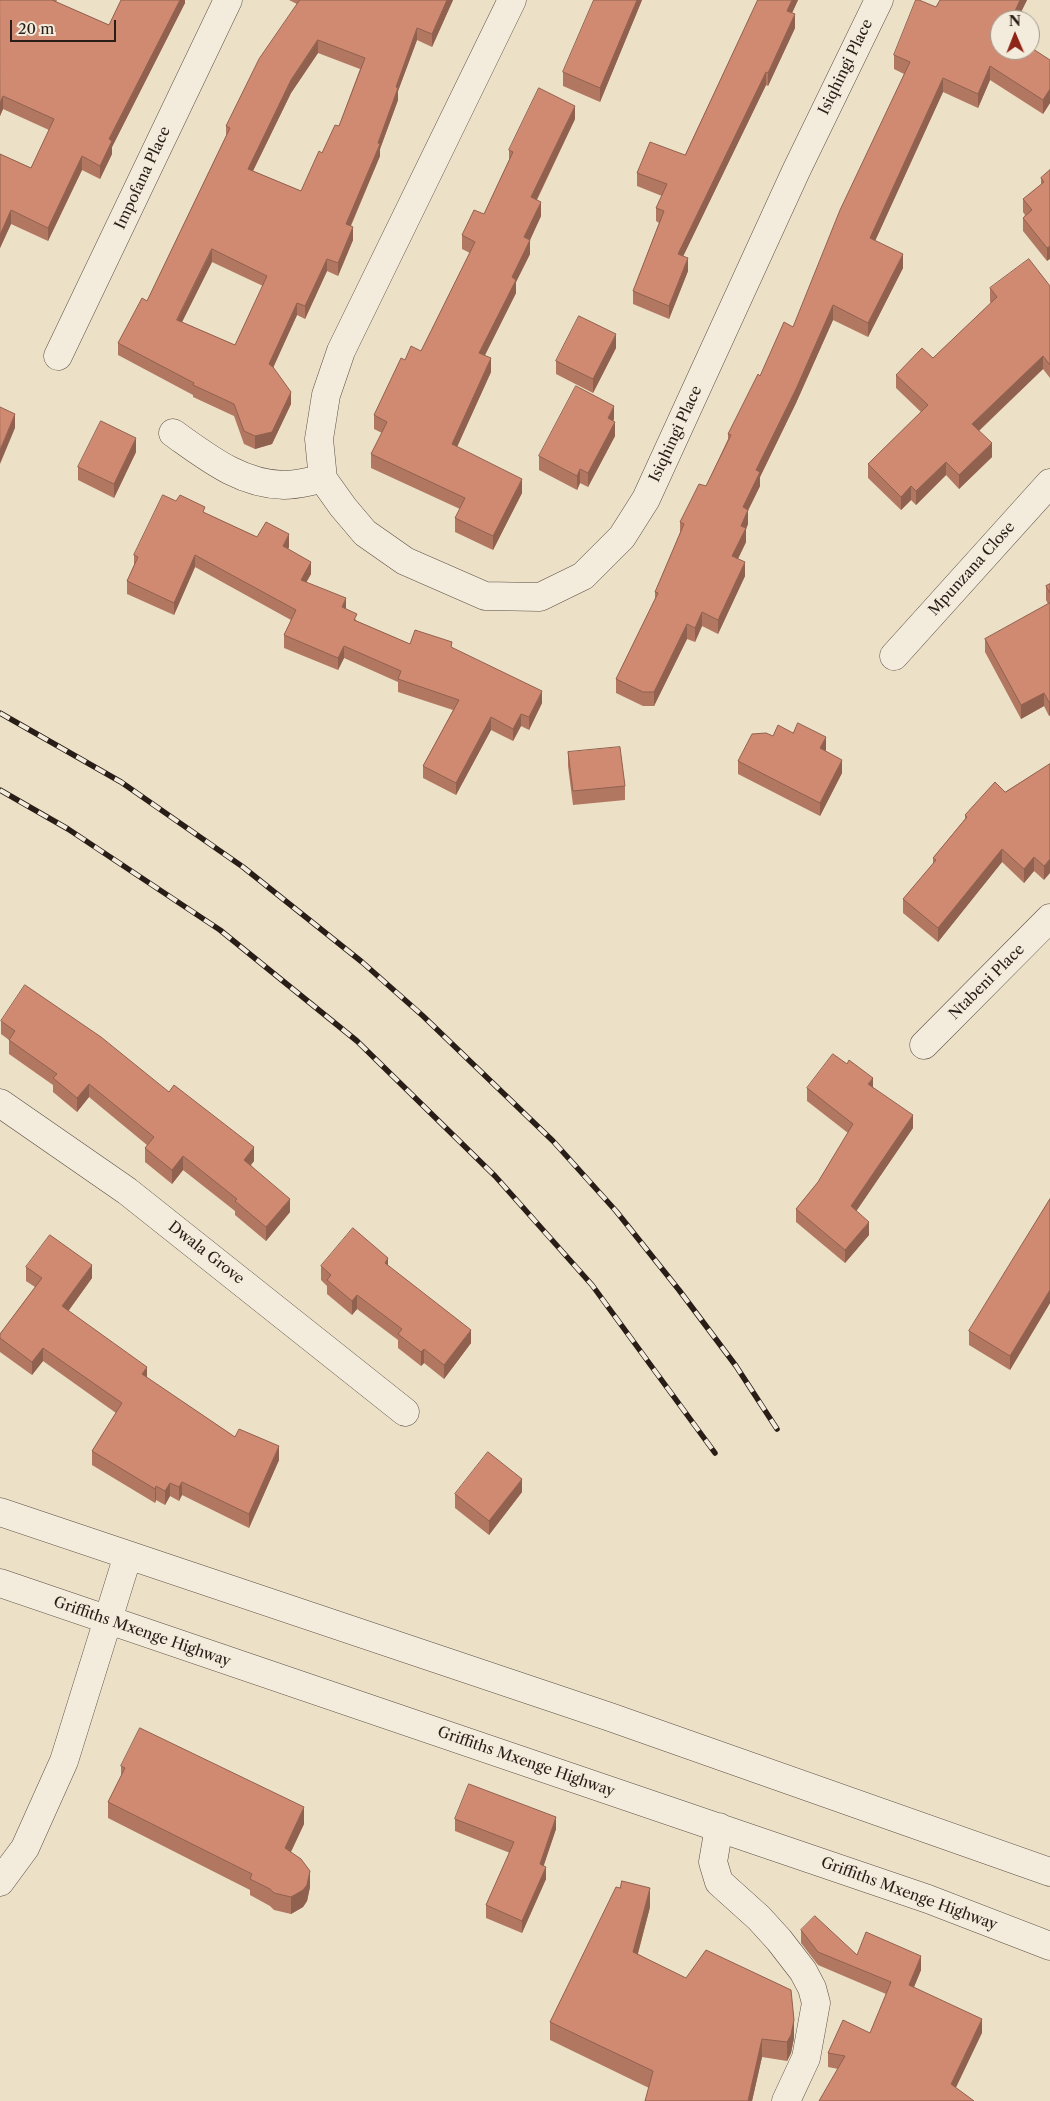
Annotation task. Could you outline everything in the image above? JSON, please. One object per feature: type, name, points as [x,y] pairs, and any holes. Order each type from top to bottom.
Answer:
[{"type":"street","name":"Impofana Place","points":[[58,356],[228,0]]},
{"type":"street","points":[[173,432],[226,470],[258,481],[284,485],[322,479],[320,430],[326,395],[341,351],[512,0]]},
{"type":"street","name":"Isiqhingi Place","points":[[322,479],[365,533],[406,561],[485,596],[540,597],[583,576],[622,537],[646,500],[796,170],[879,0]]},
{"type":"street","name":"Mpunzana Close","points":[[894,656],[1050,483]]},
{"type":"street","name":"Ntabeni Place","points":[[924,1045],[1050,918]]},
{"type":"street","name":"Dwala Grove","points":[[0,1103],[127,1191],[405,1412]]},
{"type":"street","points":[[0,1512],[610,1717],[1050,1872]]},
{"type":"street","points":[[0,1882],[25,1848],[64,1761],[128,1555]]},
{"type":"street","name":"Griffiths Mxenge Highway","points":[[6,1588],[107,1620],[719,1827],[928,1899],[1050,1946]]},
{"type":"street","points":[[719,1827],[713,1862],[719,1882],[759,1918],[779,1940],[803,1972],[812,1988],[816,2003],[806,2058],[786,2101]]},
{"type":"building","points":[[0,0],[52,0],[109,25],[121,0],[180,0],[109,139],[112,141],[100,166],[82,156],[48,228],[11,210],[0,235],[0,154],[31,168],[54,119],[3,96],[0,103]]},
{"type":"building","points":[[300,0],[447,0],[432,34],[417,28],[378,143],[380,144],[346,224],[353,227],[338,263],[327,259],[305,306],[297,303],[269,364],[291,392],[272,432],[255,436],[244,431],[234,404],[193,385],[194,383],[118,343],[142,298],[147,301],[230,128],[226,126],[259,59]],"holes":[[[318,40],[365,58],[339,126],[335,125],[322,153],[319,151],[301,191],[248,169],[291,80]],[[212,249],[267,276],[235,345],[177,320]]]},
{"type":"building","points":[[594,0],[637,0],[600,88],[563,72]]},
{"type":"building","points":[[758,0],[792,0],[787,11],[795,14],[768,73],[766,72],[678,254],[688,258],[669,306],[633,291],[664,211],[656,208],[667,184],[637,173],[650,142],[685,155]]},
{"type":"building","points":[[916,0],[936,7],[940,0],[1020,0],[1016,10],[990,10],[990,60],[1040,60],[1040,54],[1050,60],[1050,89],[1043,100],[990,66],[978,94],[943,78],[870,238],[903,254],[868,323],[833,305],[796,389],[756,470],[760,472],[743,507],[748,510],[741,526],[746,528],[732,556],[745,562],[718,620],[702,612],[695,628],[687,624],[654,692],[643,692],[616,679],[658,593],[655,592],[684,524],[680,522],[699,484],[706,486],[731,435],[728,434],[758,374],[760,376],[784,322],[793,327],[840,210],[910,62],[894,55]]},
{"type":"building","points":[[539,88],[575,106],[531,197],[541,202],[524,237],[530,240],[512,277],[516,280],[479,353],[491,358],[452,444],[522,479],[493,536],[455,518],[465,498],[371,454],[387,422],[374,415],[401,358],[405,360],[411,346],[421,351],[475,242],[462,235],[474,210],[484,214],[513,152],[509,150]]},
{"type":"building","points":[[1050,170],[1050,246],[1047,248],[1023,218],[1032,210],[1023,199],[1044,182],[1041,178]]},
{"type":"building","points":[[1029,259],[1050,286],[1050,365],[1043,356],[972,424],[992,443],[959,475],[946,462],[916,491],[911,486],[901,497],[868,464],[928,405],[896,375],[922,348],[933,358],[997,297],[990,288]]},
{"type":"building","points":[[579,316],[616,334],[593,379],[556,361]]},
{"type":"building","points":[[576,386],[614,406],[608,418],[615,422],[588,473],[580,469],[577,476],[539,456]]},
{"type":"building","points":[[0,407],[15,414],[0,450]]},
{"type":"building","points":[[101,421],[136,438],[114,484],[78,467]]},
{"type":"building","points":[[163,495],[176,501],[180,495],[205,507],[203,512],[257,537],[266,522],[289,534],[283,546],[311,562],[301,580],[346,598],[342,607],[357,614],[354,620],[410,644],[415,630],[452,642],[451,647],[542,691],[529,717],[521,714],[513,729],[491,717],[456,783],[423,766],[459,700],[398,679],[401,671],[344,646],[338,658],[284,635],[296,610],[195,555],[174,603],[127,581],[138,557],[134,555]]},
{"type":"building","points":[[1050,584],[1050,593],[1046,586]]},
{"type":"building","points":[[1050,603],[1050,702],[1044,693],[1021,705],[985,639]]},
{"type":"building","points":[[798,723],[826,737],[820,748],[842,760],[820,803],[738,761],[752,734],[766,733],[773,736],[778,725],[793,733]]},
{"type":"building","points":[[620,747],[625,786],[573,791],[568,752]]},
{"type":"building","points":[[1050,764],[1050,859],[1044,866],[1034,857],[1024,869],[1002,849],[938,928],[903,899],[936,860],[933,858],[967,817],[965,815],[995,782],[1005,792]]},
{"type":"building","points":[[25,985],[101,1037],[169,1092],[174,1085],[254,1147],[244,1160],[290,1199],[266,1227],[235,1201],[237,1199],[183,1156],[172,1170],[157,1158],[145,1148],[154,1137],[89,1084],[77,1098],[53,1078],[57,1074],[9,1040],[15,1031],[1,1021]]},
{"type":"building","points":[[833,1054],[847,1064],[849,1060],[873,1078],[868,1084],[913,1115],[851,1206],[869,1222],[845,1250],[796,1209],[818,1182],[853,1124],[807,1088]]},
{"type":"building","points":[[1050,1199],[1050,1290],[1010,1356],[969,1331]]},
{"type":"building","points":[[353,1228],[388,1258],[385,1263],[471,1330],[444,1365],[424,1349],[421,1352],[398,1334],[402,1329],[357,1295],[352,1301],[327,1280],[331,1275],[321,1266]]},
{"type":"building","points":[[50,1235],[92,1265],[62,1306],[147,1367],[142,1374],[235,1437],[239,1429],[279,1446],[249,1514],[182,1482],[179,1487],[170,1483],[165,1491],[156,1486],[155,1489],[92,1451],[122,1403],[43,1348],[32,1362],[0,1338],[0,1334],[42,1278],[26,1267]]},
{"type":"building","points":[[488,1452],[522,1479],[489,1521],[455,1494]]},
{"type":"building","points":[[140,1728],[304,1807],[285,1848],[301,1859],[310,1871],[307,1885],[303,1890],[291,1897],[274,1893],[250,1879],[252,1874],[108,1802],[125,1768],[121,1766]]},
{"type":"building","points":[[469,1784],[556,1817],[540,1864],[546,1867],[522,1921],[486,1905],[514,1842],[455,1819]]},
{"type":"building","points":[[622,1881],[650,1888],[633,1952],[686,1978],[706,1950],[791,1990],[794,2020],[791,2035],[787,2042],[762,2039],[748,2101],[645,2101],[653,2071],[550,2022],[616,1887],[620,1888]]},
{"type":"building","points":[[815,1916],[857,1955],[866,1932],[921,1956],[909,1985],[982,2019],[951,2084],[974,2101],[819,2101],[845,2056],[828,2053],[843,2020],[870,2033],[891,1982],[818,1952],[801,1930]]},
{"type":"railway","points":[[0,713],[121,782],[243,867],[362,962],[423,1016],[553,1141],[616,1211],[736,1366],[777,1429]]},
{"type":"railway","points":[[0,790],[68,829],[220,930],[357,1041],[495,1176],[592,1285],[715,1453]]}]
